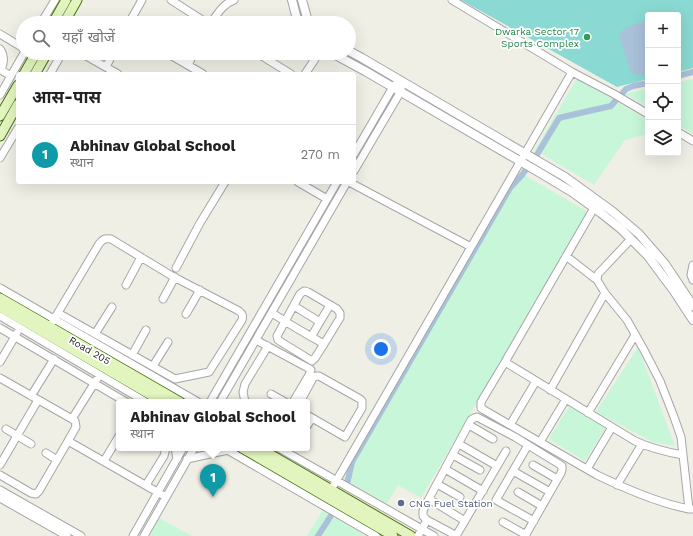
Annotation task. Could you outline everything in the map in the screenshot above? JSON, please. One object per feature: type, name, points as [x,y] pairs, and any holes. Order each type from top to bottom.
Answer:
[{"type":"main road","points":[[57,16],[66,0]]},
{"type":"main road","points":[[68,16],[77,0]]},
{"type":"main road","points":[[25,72],[31,60]]},
{"type":"main road","points":[[36,72],[43,60]]},
{"type":"main road","points":[[0,116],[16,88]]},
{"type":"main road","points":[[0,136],[16,108]]},
{"type":"main road","name":"Road 205","points":[[0,298],[54,319],[175,399]]},
{"type":"main road","name":"Road 205","points":[[0,307],[22,324],[158,399]]},
{"type":"main road","points":[[247,451],[393,536]]},
{"type":"main road","points":[[264,451],[412,536]]},
{"type":"street","points":[[45,16],[55,0]]},
{"type":"street","points":[[134,16],[142,0]]},
{"type":"street","points":[[171,0],[196,16]]},
{"type":"street","points":[[216,16],[223,6],[234,0]]},
{"type":"street","points":[[292,0],[296,16]]},
{"type":"street","points":[[302,0],[306,16]]},
{"type":"street","points":[[452,0],[572,72],[645,112]]},
{"type":"street","points":[[0,34],[16,44]]},
{"type":"street","points":[[0,49],[4,60],[0,71],[11,76]]},
{"type":"street","points":[[356,55],[565,177],[612,211],[639,234],[665,264],[693,306]]},
{"type":"street","points":[[0,95],[20,60]]},
{"type":"street","points":[[51,72],[58,60]]},
{"type":"street","points":[[94,60],[115,72]]},
{"type":"street","points":[[106,67],[110,60]]},
{"type":"street","points":[[179,60],[200,72]]},
{"type":"street","points":[[188,65],[190,60]]},
{"type":"street","points":[[268,60],[288,72]]},
{"type":"street","points":[[306,72],[314,60]]},
{"type":"street","points":[[346,60],[522,162],[572,192],[594,208],[621,230],[648,256],[693,320]]},
{"type":"street","points":[[331,490],[471,247],[522,162],[572,72]]},
{"type":"street","points":[[356,151],[393,87],[401,80]]},
{"type":"street","points":[[356,168],[401,91],[401,80]]},
{"type":"street","points":[[0,158],[16,131]]},
{"type":"street","points":[[681,134],[693,141]]},
{"type":"street","points":[[176,268],[200,223],[224,184]]},
{"type":"street","points":[[301,184],[327,199]]},
{"type":"street","points":[[212,399],[336,184]]},
{"type":"street","points":[[222,399],[347,184]]},
{"type":"street","points":[[352,184],[471,247]]},
{"type":"street","points":[[566,256],[597,280],[605,293],[627,320],[660,381],[681,437],[682,455],[691,509],[630,491],[617,485],[586,469],[481,408],[481,402],[505,362],[566,256],[594,208]]},
{"type":"street","points":[[54,319],[102,240],[106,238],[111,239],[175,277],[239,311],[242,313],[243,317],[255,324]]},
{"type":"street","points":[[597,280],[598,274],[631,239]]},
{"type":"street","points":[[126,285],[141,257]]},
{"type":"street","points":[[693,265],[691,270],[693,280]]},
{"type":"street","points":[[163,299],[175,277]]},
{"type":"street","points":[[0,288],[193,399]]},
{"type":"street","points":[[186,314],[200,290]]},
{"type":"street","points":[[306,291],[330,305],[339,311],[340,318],[314,360],[310,360],[278,340],[277,336],[302,292],[306,291]]},
{"type":"street","points":[[550,390],[605,293]]},
{"type":"street","points":[[311,337],[330,305]]},
{"type":"street","points":[[294,306],[320,322]]},
{"type":"street","points":[[95,334],[112,307]]},
{"type":"street","points":[[272,313],[324,344]]},
{"type":"street","points":[[0,316],[22,324],[99,375],[141,399]]},
{"type":"street","points":[[54,319],[95,334],[175,379],[209,372],[243,317]]},
{"type":"street","points":[[0,362],[22,324]]},
{"type":"street","points":[[0,328],[121,399]]},
{"type":"street","points":[[132,355],[146,330]]},
{"type":"street","points":[[588,413],[635,335]]},
{"type":"street","points":[[256,340],[311,370],[310,375],[295,399]]},
{"type":"street","points":[[153,366],[168,342]]},
{"type":"street","points":[[244,399],[243,392],[245,384],[268,346]]},
{"type":"street","points":[[0,466],[17,436],[54,360]]},
{"type":"street","points":[[505,362],[635,441],[666,452],[682,455]]},
{"type":"street","points":[[72,419],[99,375]]},
{"type":"street","points":[[302,399],[316,376],[322,377],[360,399],[362,401],[362,408],[345,437]]},
{"type":"street","points":[[0,378],[72,419],[76,424],[76,427],[36,494],[31,494],[0,475]]},
{"type":"street","points":[[510,425],[536,381]]},
{"type":"street","points":[[271,394],[280,399]]},
{"type":"street","points":[[540,442],[566,400]]},
{"type":"street","points":[[310,417],[357,444]]},
{"type":"street","points":[[503,522],[525,536],[562,470],[562,466],[528,445],[477,417],[474,418],[469,425],[423,511],[423,516],[427,520],[456,536],[506,451]]},
{"type":"street","points":[[469,425],[492,439]]},
{"type":"street","points":[[586,469],[612,427]]},
{"type":"street","points":[[6,429],[31,444]]},
{"type":"street","points":[[68,441],[166,497]]},
{"type":"street","points":[[104,461],[116,441]]},
{"type":"street","points":[[459,444],[497,466]]},
{"type":"street","points":[[617,485],[642,444]]},
{"type":"street","points":[[528,445],[496,500],[534,521]]},
{"type":"street","points":[[146,485],[164,456],[165,451]]},
{"type":"street","points":[[176,451],[177,459]]},
{"type":"street","points":[[133,536],[182,451]]},
{"type":"street","points":[[144,536],[192,451]]},
{"type":"street","points":[[187,459],[218,451]]},
{"type":"street","points":[[229,451],[376,536]]},
{"type":"street","points":[[284,451],[420,533],[434,536]]},
{"type":"street","points":[[46,453],[57,460]]},
{"type":"street","points":[[452,456],[480,470]]},
{"type":"street","points":[[533,465],[557,479]]},
{"type":"street","points":[[445,469],[483,491]]},
{"type":"street","points":[[513,470],[550,492]]},
{"type":"street","points":[[437,484],[460,497]]},
{"type":"street","points":[[0,490],[81,536]]},
{"type":"street","points":[[518,492],[542,506]]},
{"type":"street","points":[[0,498],[67,536]]},
{"type":"street","points":[[429,499],[465,521]]},
{"type":"street","points":[[420,533],[427,520]]},
{"type":"green space","points":[[577,78],[645,118],[645,135],[625,140],[594,185],[535,150]]},
{"type":"green space","points":[[693,79],[693,134],[681,127],[681,81]]},
{"type":"green space","points":[[645,89],[645,105],[625,94]]},
{"type":"green space","points":[[517,171],[588,212],[421,498],[398,485],[387,504],[339,476]]},
{"type":"green space","points":[[638,347],[675,446],[653,442],[596,412]]},
{"type":"green space","points":[[570,405],[606,427],[585,461],[549,439]]},
{"type":"green space","points":[[323,510],[365,536],[307,536]]},
{"type":"green space","points":[[159,518],[192,536],[150,536]]},
{"type":"shaded area","name":"Dwarka Sector 17 Sports Complex","points":[[461,0],[693,0],[693,68],[681,71],[681,12],[645,12],[645,80],[617,87]]},
{"type":"shaded area","points":[[645,21],[644,76],[631,73],[619,34],[627,27]]},
{"type":"waterway","points":[[681,75],[693,72]]},
{"type":"waterway","points":[[347,484],[352,462],[510,188],[522,175],[538,153],[559,118],[611,106],[626,89],[645,84]]},
{"type":"waterway","points":[[318,536],[332,514]]},
{"type":"place","name":"Dwarka Sector 17 Sports Complex","points":[[587,37]]},
{"type":"place","name":"Abhinav Global School","points":[[213,497]]},
{"type":"place","name":"CNG Fuel Station","points":[[401,503]]}]
